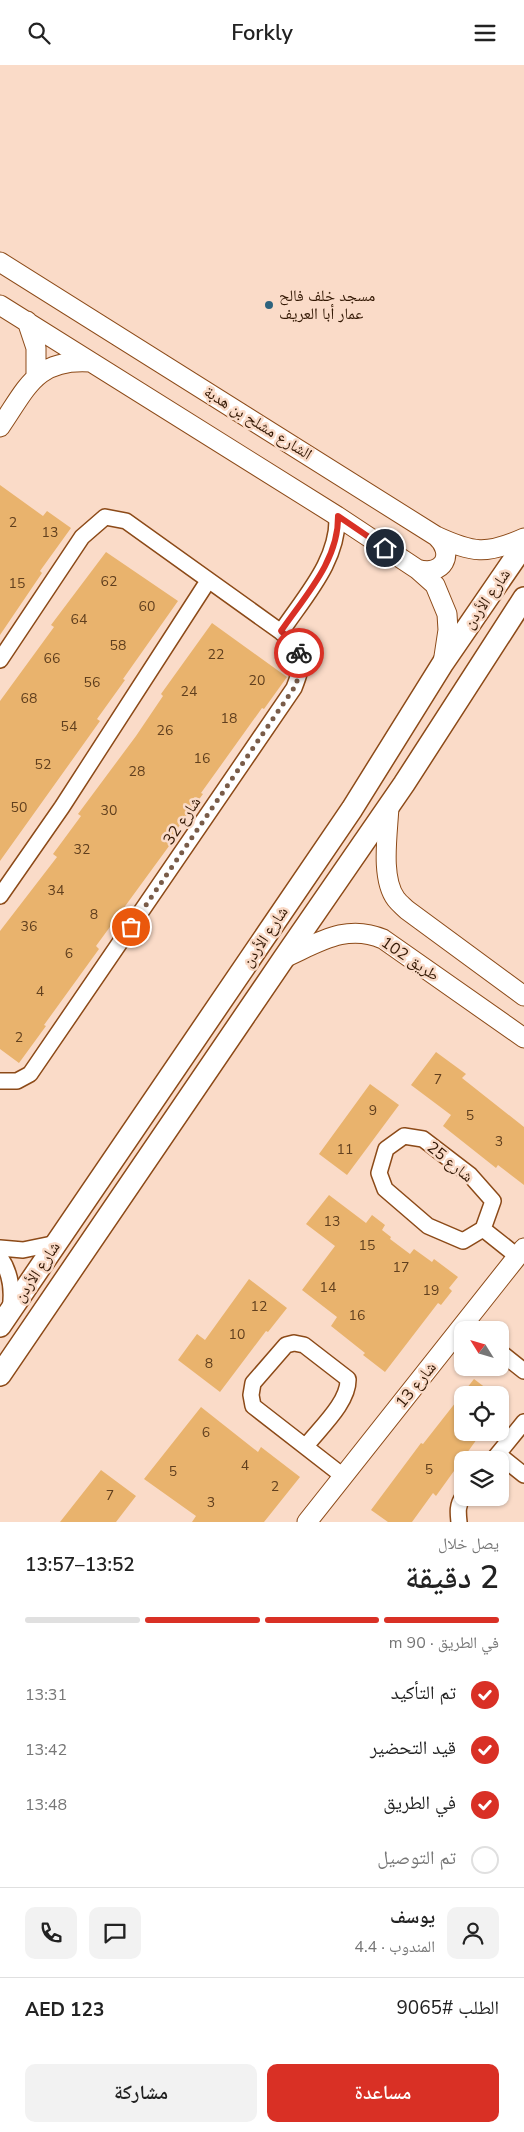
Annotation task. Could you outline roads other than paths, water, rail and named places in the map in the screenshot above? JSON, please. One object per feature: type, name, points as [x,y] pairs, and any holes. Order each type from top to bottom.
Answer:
[{"type":"main road","name":"شارع الأردن","points":[[5,1319],[352,809],[443,663],[524,545]]},
{"type":"main road","name":"شارع الأردن","points":[[0,1375],[389,806],[524,598]]},
{"type":"street","name":"الشارع مشلح بن هدبة","points":[[0,262],[436,536],[462,548],[479,550],[494,549],[524,538]]},
{"type":"street","points":[[0,305],[338,516],[417,569],[435,585],[447,614],[448,630],[443,663]]},
{"type":"street","points":[[27,321],[36,348],[36,376]]},
{"type":"street","points":[[0,427],[36,376],[62,363],[76,361],[91,362]]},
{"type":"street","points":[[281,631],[330,559],[337,538],[338,516]]},
{"type":"street","name":"شارع 32","points":[[0,660],[82,537],[105,517],[126,521],[281,631],[293,642],[300,655],[302,669],[294,688],[30,1074],[17,1081],[0,1081]]},
{"type":"street","points":[[417,569],[427,572],[437,570],[444,562],[446,553],[444,543],[436,536]]},
{"type":"street","points":[[0,896],[62,807],[208,581]]},
{"type":"street","points":[[389,806],[386,871],[395,898],[407,910],[524,996]]},
{"type":"street","name":"طريق 102","points":[[284,958],[347,932],[372,934],[383,939],[524,1038]]},
{"type":"street","name":"شارع 25","points":[[404,1136],[423,1139],[470,1175],[492,1201],[483,1229],[463,1241],[428,1226],[385,1189],[379,1173],[386,1149],[404,1136]]},
{"type":"street","points":[[483,1229],[521,1252]]},
{"type":"street","points":[[0,1248],[24,1250],[56,1243]]},
{"type":"street","name":"شارع 13","points":[[472,1321],[521,1252]]},
{"type":"street","points":[[0,1257],[12,1291],[5,1319]]},
{"type":"street","points":[[306,1446],[344,1399],[348,1388],[348,1379],[304,1345],[294,1343],[286,1345],[253,1383],[251,1395],[254,1407],[343,1476]]},
{"type":"street","name":"شارع 13","points":[[307,1522],[454,1344]]},
{"type":"street","points":[[509,1359],[524,1371]]},
{"type":"street","points":[[500,1451],[524,1422]]},
{"type":"street","points":[[509,1466],[524,1475]]},
{"type":"street","points":[[459,1506],[459,1522]]},
{"type":"place","name":"مسجد خلف فالح عمار أبا العريف","points":[[269,305]]}]
